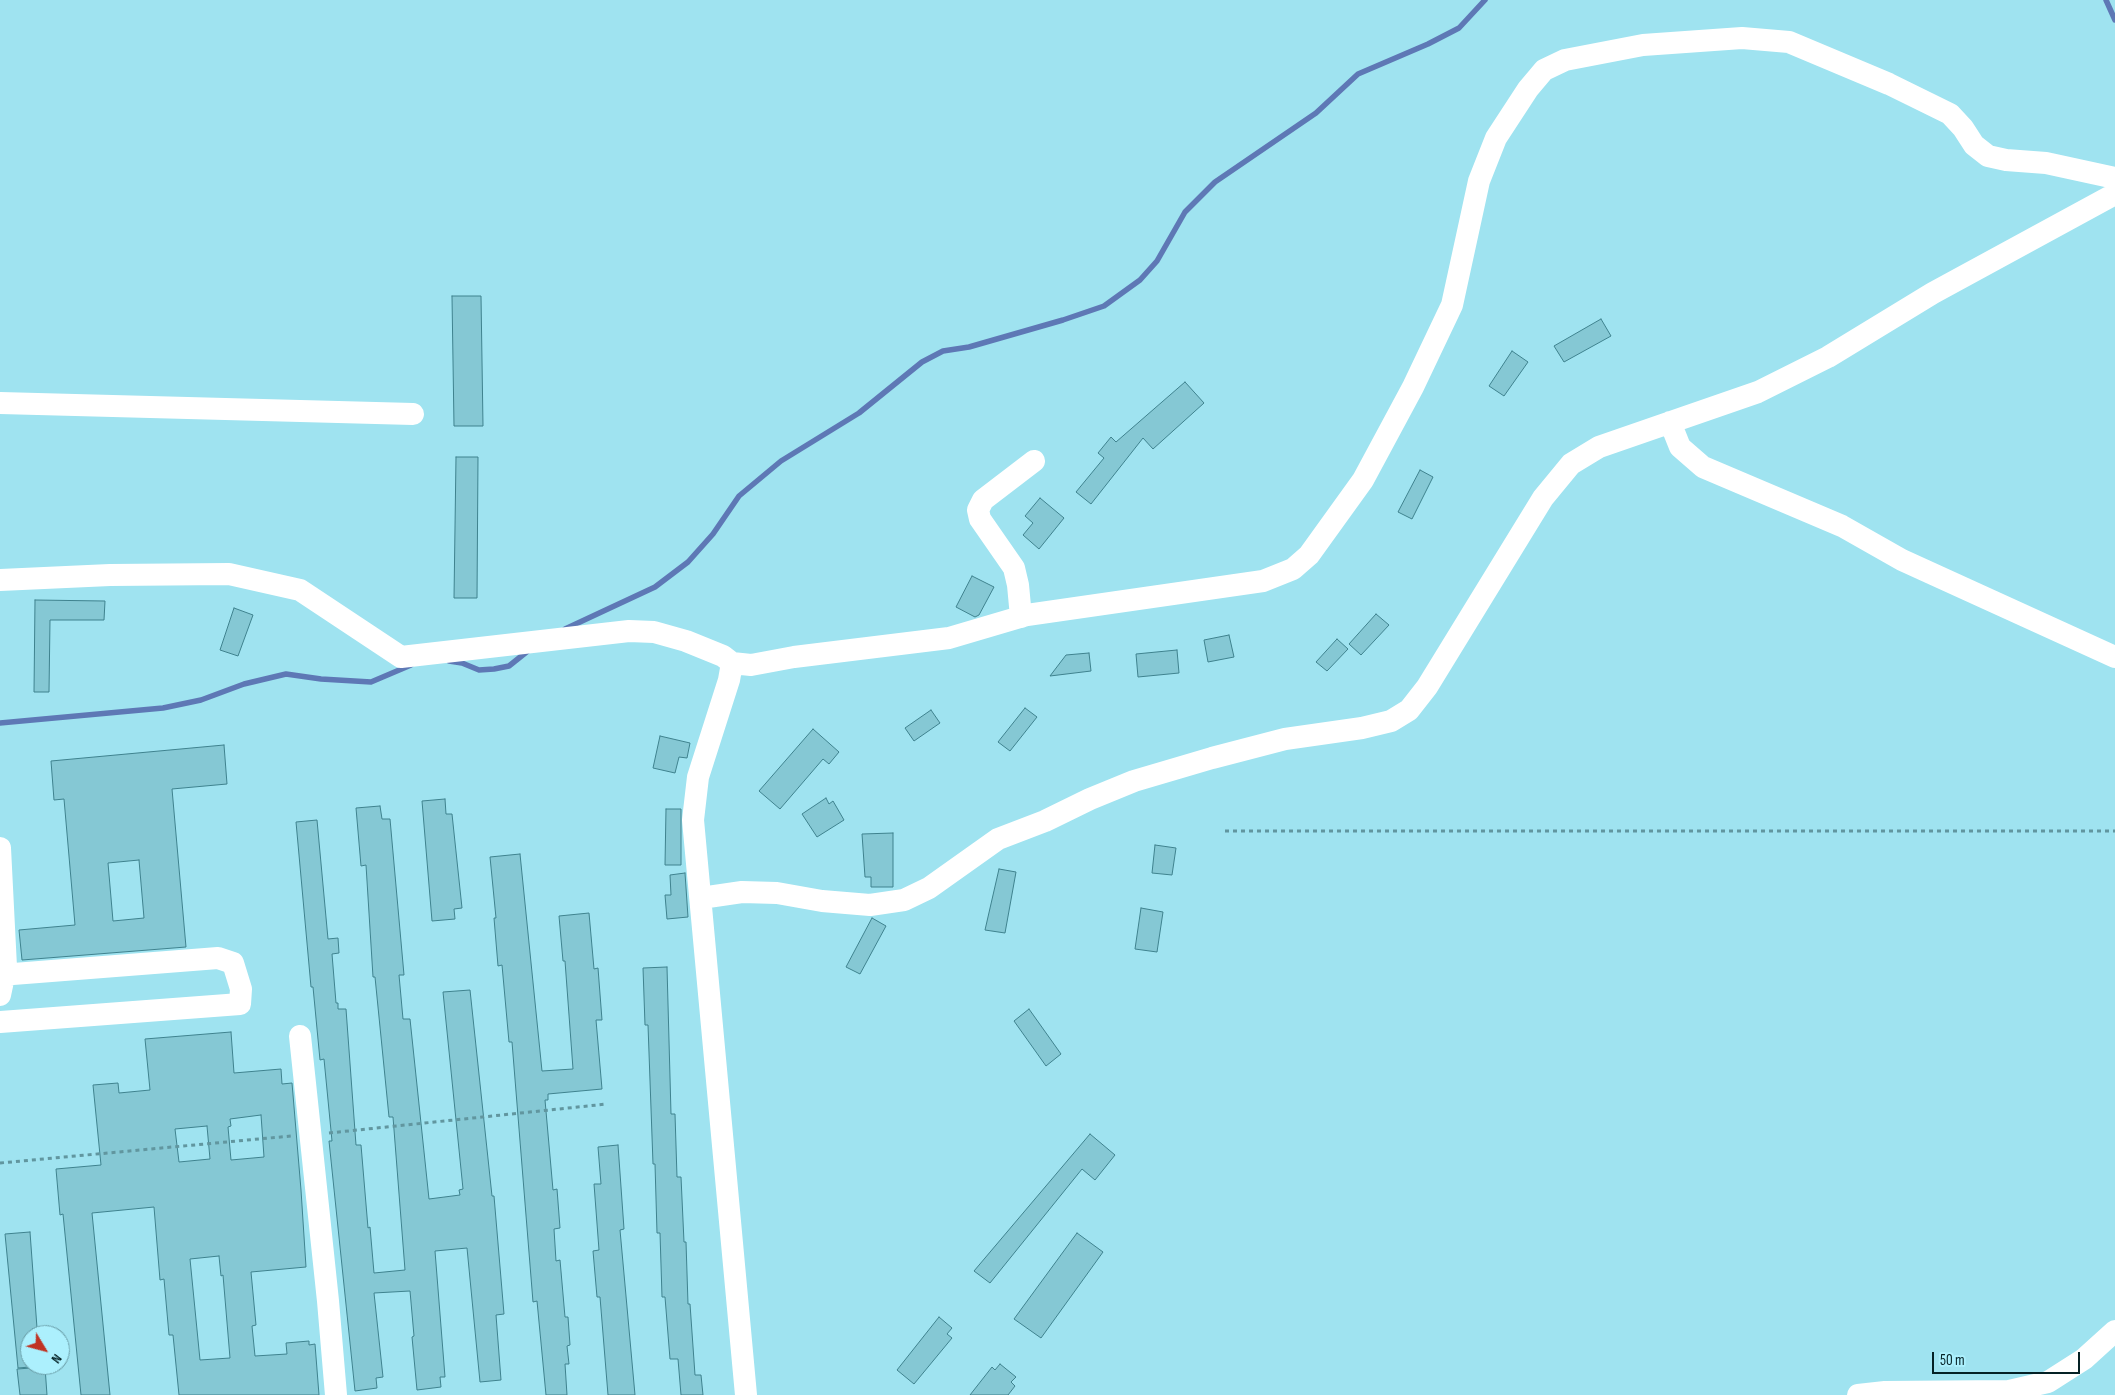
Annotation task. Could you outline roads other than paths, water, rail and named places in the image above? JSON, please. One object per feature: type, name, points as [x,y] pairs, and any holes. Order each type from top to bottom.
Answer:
[{"type":"street","points":[[0,580],[110,575],[229,574],[300,590],[401,657],[629,630],[654,632],[723,656],[732,663],[751,666],[794,657],[949,638],[1021,617],[1263,581],[1293,569],[1309,555],[1363,480],[1413,387],[1452,305],[1479,181],[1496,138],[1528,89],[1544,70],[1565,60],[1643,45],[1742,38],[1789,42],[1897,88],[1950,114],[1963,128],[1974,145],[1988,156],[2006,160],[2046,163],[2115,178]]},
{"type":"street","points":[[701,898],[742,892],[777,893],[822,901],[870,905],[904,900],[928,888],[998,839],[1046,821],[1090,799],[1134,781],[1285,739],[1362,728],[1391,721],[1409,710],[1427,687],[1543,498],[1571,464],[1599,447],[1758,392],[1828,357],[1933,293],[2115,194]]},
{"type":"street","points":[[0,403],[413,414]]},
{"type":"street","points":[[1670,422],[1680,447],[1703,467],[1842,526],[1902,560],[2115,657]]},
{"type":"street","points":[[1021,617],[1018,585],[1014,568],[980,519],[978,510],[983,500],[1034,461]]},
{"type":"street","points":[[732,663],[729,680],[698,777],[693,820],[746,1395]]},
{"type":"street","points":[[0,848],[6,967],[2,981],[218,958],[233,963],[241,989],[240,1004],[0,1022]]},
{"type":"street","points":[[300,1036],[336,1395]]},
{"type":"street","points":[[1858,1395],[1885,1392],[2015,1393],[2048,1382],[2084,1360],[2115,1332]]},
{"type":"waterway","points":[[565,629],[655,587],[688,562],[713,534],[739,496],[781,461],[859,413],[922,362],[943,351],[969,347],[1104,306],[1140,280],[1157,261],[1185,212],[1215,182],[1316,113],[1358,74],[1428,44],[1459,28],[1485,0]]},
{"type":"waterway","points":[[2106,0],[2115,20]]},
{"type":"waterway","points":[[449,661],[462,663],[479,670],[494,669],[509,666],[529,650]]},
{"type":"waterway","points":[[0,723],[163,708],[201,700],[244,684],[286,674],[321,679],[371,682],[411,665]]}]
